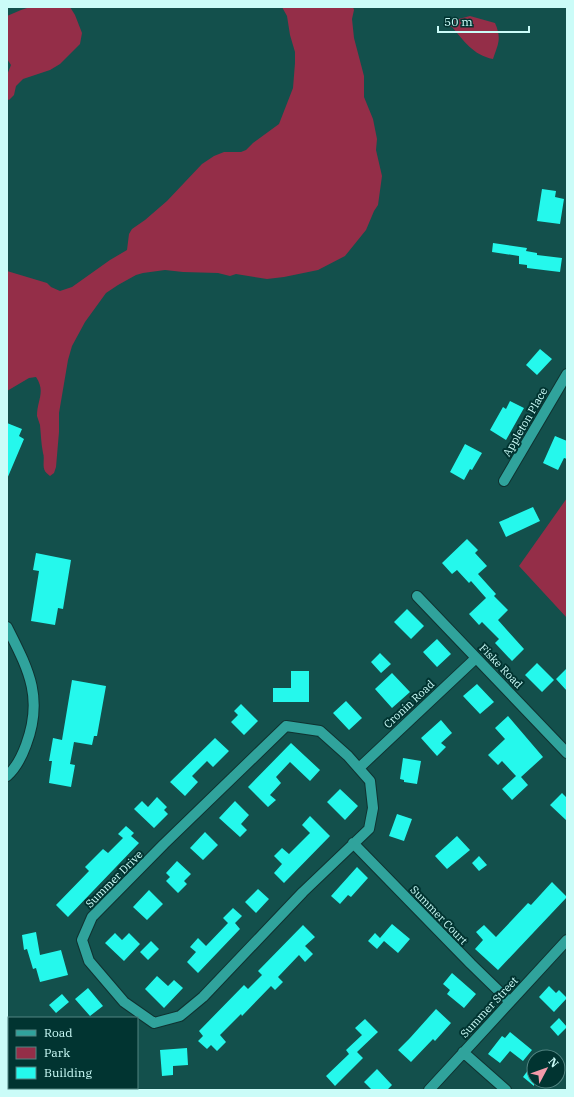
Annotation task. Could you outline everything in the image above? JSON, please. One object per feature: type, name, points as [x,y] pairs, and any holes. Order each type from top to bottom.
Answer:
[{"type":"street","name":"Appleton Place","points":[[504,481],[567,374]]},
{"type":"street","name":"Fiske Road","points":[[417,596],[567,754]]},
{"type":"street","points":[[7,627],[27,670],[32,686],[34,717],[26,745],[17,764],[7,776]]},
{"type":"street","name":"Cronin Road","points":[[359,768],[476,658]]},
{"type":"street","name":"Summer Drive","points":[[286,726],[320,731],[348,756],[370,781],[373,808],[369,829],[353,843],[303,892],[203,997],[180,1016],[154,1023],[124,1002],[89,961],[82,940],[92,917],[164,844],[286,726]]},
{"type":"street","name":"Summer Court","points":[[353,843],[510,1002]]},
{"type":"street","name":"Summer Street","points":[[429,1090],[567,940]]},
{"type":"street","points":[[463,1052],[506,1090]]},
{"type":"green space","points":[[30,7],[70,7],[82,33],[80,44],[60,64],[50,70],[23,79],[16,86],[14,95],[9,100],[7,99],[7,75],[11,65],[7,59],[7,16]]},
{"type":"green space","points":[[282,7],[353,7],[354,10],[352,19],[354,38],[364,76],[364,97],[373,119],[377,139],[376,150],[382,176],[378,205],[366,230],[345,256],[318,270],[267,279],[236,274],[230,276],[218,273],[165,270],[136,275],[106,293],[85,322],[72,346],[68,360],[59,413],[56,467],[54,473],[50,476],[44,469],[44,455],[40,425],[37,416],[41,392],[39,382],[36,377],[29,378],[7,391],[7,271],[47,283],[51,287],[60,291],[72,287],[127,250],[129,234],[132,229],[167,201],[202,164],[214,156],[224,152],[241,152],[246,150],[279,124],[293,88],[295,63],[295,52],[287,16]]},
{"type":"green space","points":[[470,16],[495,23],[499,37],[493,59],[474,51],[452,27],[448,26],[451,21]]},
{"type":"green space","points":[[567,498],[567,618],[519,566]]},
{"type":"building","points":[[542,189],[556,191],[555,197],[564,199],[560,224],[537,221]]},
{"type":"building","points":[[493,243],[527,248],[526,251],[537,253],[537,255],[562,258],[560,272],[527,268],[527,265],[519,264],[519,256],[492,252]]},
{"type":"building","points":[[540,349],[552,359],[537,375],[526,365]]},
{"type":"building","points":[[510,401],[524,408],[506,440],[490,430],[503,407],[506,409]]},
{"type":"building","points":[[7,423],[22,429],[19,436],[24,439],[7,479]]},
{"type":"building","points":[[555,436],[567,441],[567,459],[564,458],[558,470],[543,463]]},
{"type":"building","points":[[465,444],[482,453],[464,480],[450,472]]},
{"type":"building","points":[[533,507],[540,521],[506,537],[499,522]]},
{"type":"building","points":[[467,539],[478,550],[475,553],[487,566],[478,574],[496,594],[494,596],[508,610],[498,620],[524,649],[512,661],[495,643],[499,639],[482,622],[479,625],[469,614],[486,598],[471,581],[469,583],[457,570],[452,574],[442,563]]},
{"type":"building","points":[[36,553],[71,560],[63,609],[58,608],[55,625],[31,621],[39,571],[33,570]]},
{"type":"building","points":[[407,609],[424,626],[411,639],[394,622]]},
{"type":"building","points":[[437,639],[451,654],[437,667],[423,652]]},
{"type":"building","points":[[380,653],[391,664],[381,673],[371,662]]},
{"type":"building","points":[[537,663],[554,680],[542,692],[525,675]]},
{"type":"building","points":[[567,668],[567,691],[556,679]]},
{"type":"building","points":[[291,671],[309,671],[309,702],[273,702],[273,688],[291,688]]},
{"type":"building","points":[[392,673],[410,692],[392,708],[375,689]]},
{"type":"building","points":[[72,680],[106,686],[97,736],[94,736],[92,745],[74,742],[70,764],[75,765],[71,787],[49,783],[52,761],[49,761],[53,738],[62,740]]},
{"type":"building","points":[[477,684],[494,702],[480,714],[463,696]]},
{"type":"building","points":[[346,701],[362,718],[349,730],[333,713]]},
{"type":"building","points":[[241,704],[258,721],[244,735],[231,722],[238,715],[234,711]]},
{"type":"building","points":[[508,716],[543,757],[521,777],[528,785],[512,800],[502,789],[516,776],[502,761],[498,765],[488,755],[505,739],[495,728]]},
{"type":"building","points":[[441,720],[452,733],[441,743],[446,747],[437,756],[421,738]]},
{"type":"building","points":[[215,738],[229,751],[213,767],[207,761],[192,776],[198,782],[185,796],[170,782]]},
{"type":"building","points":[[291,743],[320,770],[310,781],[290,762],[276,777],[281,783],[270,795],[276,800],[268,807],[248,787]]},
{"type":"building","points":[[403,758],[421,761],[417,784],[404,782],[404,780],[400,779]]},
{"type":"building","points":[[340,789],[358,806],[345,820],[327,802]]},
{"type":"building","points":[[562,793],[567,798],[567,821],[550,805]]},
{"type":"building","points":[[157,797],[167,807],[164,810],[168,814],[154,828],[134,809],[142,801],[148,807]]},
{"type":"building","points":[[235,801],[249,815],[241,824],[247,830],[240,837],[219,818]]},
{"type":"building","points":[[397,814],[412,819],[404,841],[389,836]]},
{"type":"building","points":[[310,816],[330,836],[284,883],[274,873],[282,864],[274,856],[282,848],[289,854],[310,833],[302,825]]},
{"type":"building","points":[[126,826],[134,833],[131,836],[139,843],[68,917],[56,905],[89,871],[85,867],[103,849],[108,853],[123,838],[118,834]]},
{"type":"building","points":[[205,832],[218,845],[203,860],[190,848]]},
{"type":"building","points":[[457,836],[470,850],[447,869],[435,856]]},
{"type":"building","points":[[479,856],[487,865],[479,871],[472,863]]},
{"type":"building","points":[[177,861],[191,874],[184,881],[187,884],[178,893],[166,881],[170,877],[166,873]]},
{"type":"building","points":[[357,867],[368,878],[351,897],[348,895],[340,904],[331,896]]},
{"type":"building","points":[[552,882],[567,897],[498,970],[475,949],[483,940],[476,932],[484,925],[496,937],[528,903],[531,905]]},
{"type":"building","points":[[258,889],[269,899],[256,913],[245,902]]},
{"type":"building","points":[[149,890],[163,904],[147,920],[133,907]]},
{"type":"building","points":[[233,908],[242,916],[235,923],[240,929],[198,973],[187,962],[196,952],[190,947],[198,938],[206,946],[228,923],[223,918]]},
{"type":"building","points":[[392,924],[410,939],[398,953],[384,941],[377,949],[368,941],[375,933],[380,938]]},
{"type":"building","points":[[303,925],[315,937],[305,946],[313,954],[305,962],[299,955],[278,977],[283,982],[275,990],[271,986],[242,1016],[241,1014],[220,1035],[226,1042],[217,1051],[211,1045],[207,1049],[198,1041],[203,1036],[199,1031],[244,985],[248,989],[262,975],[258,971]]},
{"type":"building","points":[[36,932],[40,955],[61,950],[68,975],[40,982],[36,968],[33,969],[27,949],[24,950],[22,935]]},
{"type":"building","points":[[115,933],[122,940],[129,933],[140,944],[124,961],[105,943]]},
{"type":"building","points":[[151,941],[159,949],[148,960],[140,952]]},
{"type":"building","points":[[452,973],[476,994],[464,1008],[447,994],[450,990],[443,984]]},
{"type":"building","points":[[157,976],[168,986],[174,980],[183,988],[164,1008],[145,989]]},
{"type":"building","points":[[549,986],[556,993],[559,990],[567,998],[554,1012],[539,997]]},
{"type":"building","points":[[88,988],[103,1006],[90,1016],[75,999]]},
{"type":"building","points":[[62,994],[69,1002],[56,1013],[49,1005]]},
{"type":"building","points":[[436,1009],[451,1023],[435,1041],[433,1039],[411,1062],[398,1050]]},
{"type":"building","points":[[559,1018],[567,1027],[558,1036],[550,1027]]},
{"type":"building","points":[[365,1019],[378,1032],[357,1052],[363,1058],[335,1086],[326,1076],[349,1054],[346,1050],[362,1035],[355,1028]]},
{"type":"building","points":[[510,1032],[531,1049],[526,1049],[526,1057],[523,1061],[510,1051],[500,1063],[488,1054],[502,1036],[505,1038]]},
{"type":"building","points":[[187,1048],[188,1065],[173,1066],[173,1075],[162,1076],[160,1050]]},
{"type":"building","points":[[377,1069],[392,1085],[387,1090],[372,1090],[364,1082]]}]
